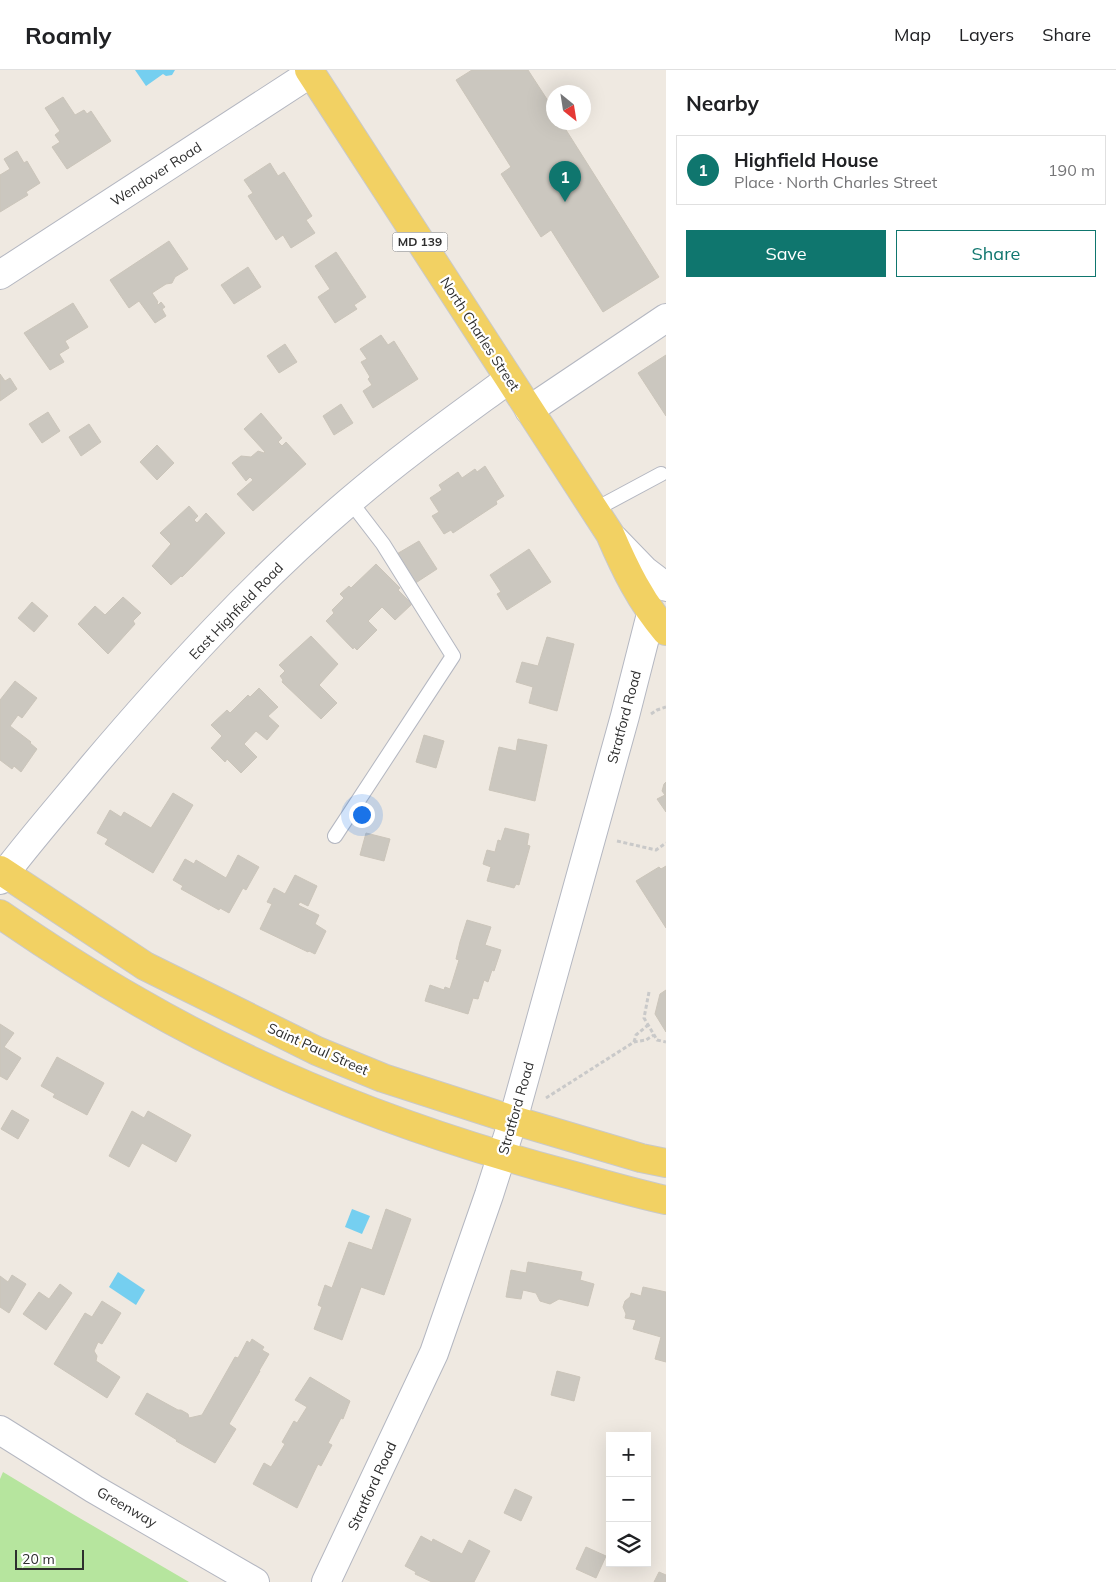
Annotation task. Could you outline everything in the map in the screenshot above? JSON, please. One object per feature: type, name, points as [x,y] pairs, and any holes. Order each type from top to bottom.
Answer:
[{"type":"main road","name":"North Charles Street","points":[[310,72],[610,534]]},
{"type":"main road","name":"MD 139","points":[[610,534],[626,574],[658,623]]},
{"type":"main road","name":"Saint Paul Street","points":[[2,874],[145,966],[317,1051],[383,1078],[513,1120],[641,1158],[666,1163]]},
{"type":"main road","points":[[0,914],[73,963],[139,1002],[236,1053],[326,1094],[403,1125],[502,1157],[666,1200]]},
{"type":"street","name":"Wendover Road","points":[[0,275],[310,72]]},
{"type":"street","points":[[529,410],[666,318]]},
{"type":"street","name":"East Highfield Road","points":[[2,874],[122,732],[266,579],[350,500],[509,378]]},
{"type":"street","name":"North Charles Street","points":[[610,534],[644,570],[666,587]]},
{"type":"street","name":"Stratford Road","points":[[326,1582],[434,1352],[502,1157],[625,716],[658,623]]},
{"type":"street","name":"Greenway","points":[[0,1430],[94,1489],[255,1582]]},
{"type":"lane","points":[[594,510],[661,474]]},
{"type":"lane","points":[[335,836],[453,656],[383,544],[350,500]]},
{"type":"path","points":[[649,716],[657,710],[666,707]]},
{"type":"path","points":[[608,839],[656,850],[666,843]]},
{"type":"path","points":[[649,992],[644,1018],[657,1040],[666,1042]]},
{"type":"path","points":[[634,1042],[636,1035],[648,1025]]},
{"type":"path","points":[[543,1100],[634,1042],[646,1040],[654,1035]]},
{"type":"green space","points":[[3,1472],[189,1582],[0,1582],[0,1479]]},
{"type":"water","points":[[135,70],[175,70],[172,75],[166,76],[163,74],[146,86]]},
{"type":"water","points":[[352,1209],[370,1216],[362,1234],[345,1227]]},
{"type":"water","points":[[118,1272],[145,1290],[136,1305],[109,1287]]},
{"type":"building","points":[[472,70],[528,70],[546,98],[546,130],[566,130],[659,277],[603,312],[551,230],[541,237],[501,174],[511,167],[456,80]]},
{"type":"building","points":[[63,97],[75,115],[84,110],[87,114],[91,111],[111,141],[67,169],[52,147],[60,142],[55,135],[60,131],[45,108]]},
{"type":"building","points":[[17,151],[24,163],[27,161],[40,183],[26,192],[28,195],[0,212],[0,175],[10,169],[4,159]]},
{"type":"building","points":[[270,163],[278,176],[284,172],[312,216],[306,220],[315,233],[291,248],[283,235],[276,240],[248,196],[253,193],[244,180]]},
{"type":"building","points":[[169,241],[188,269],[175,277],[172,283],[166,284],[152,293],[158,305],[161,302],[165,307],[162,309],[166,316],[155,323],[139,301],[129,308],[110,280]]},
{"type":"building","points":[[336,252],[366,297],[354,305],[357,309],[335,323],[318,297],[330,289],[315,266]]},
{"type":"building","points":[[248,267],[261,287],[234,304],[221,285]]},
{"type":"building","points":[[73,303],[88,327],[65,341],[69,348],[59,354],[64,362],[50,370],[24,333]]},
{"type":"building","points":[[381,335],[388,345],[394,341],[418,379],[373,408],[363,391],[372,385],[368,379],[370,377],[361,362],[367,359],[360,349]]},
{"type":"building","points":[[285,344],[297,362],[279,373],[267,356]]},
{"type":"building","points":[[666,355],[666,416],[638,373]]},
{"type":"building","points":[[0,374],[5,381],[10,378],[17,389],[0,401]]},
{"type":"building","points":[[341,404],[353,423],[334,435],[323,416]]},
{"type":"building","points":[[48,412],[60,431],[42,443],[29,424]]},
{"type":"building","points":[[261,413],[282,438],[278,442],[282,446],[286,442],[306,464],[253,511],[237,494],[253,480],[250,477],[246,481],[232,463],[241,456],[251,457],[258,451],[265,452],[244,429]]},
{"type":"building","points":[[89,424],[101,442],[81,456],[69,437]]},
{"type":"building","points":[[157,445],[174,463],[157,480],[140,462]]},
{"type":"building","points":[[485,466],[504,496],[496,501],[497,504],[453,533],[451,530],[444,534],[432,516],[439,512],[430,498],[442,490],[439,485],[458,472],[462,478],[475,469],[477,472]]},
{"type":"building","points":[[189,506],[198,516],[194,520],[197,523],[206,513],[225,533],[182,577],[171,585],[152,566],[171,544],[160,533]]},
{"type":"building","points":[[419,541],[437,569],[414,584],[395,555]]},
{"type":"building","points":[[529,549],[551,582],[507,610],[497,594],[501,592],[490,575]]},
{"type":"building","points":[[376,564],[400,588],[398,590],[412,604],[395,620],[382,607],[368,621],[377,630],[357,650],[354,647],[353,649],[326,621],[334,613],[332,610],[344,598],[340,594],[349,586],[351,588]]},
{"type":"building","points":[[123,597],[141,613],[133,621],[135,624],[108,654],[78,624],[95,606],[105,615]]},
{"type":"building","points":[[32,602],[48,616],[34,632],[18,618]]},
{"type":"building","points":[[311,636],[338,664],[319,685],[337,703],[321,719],[282,682],[283,680],[280,676],[285,671],[279,665]]},
{"type":"building","points":[[547,637],[574,644],[557,711],[529,703],[533,687],[516,682],[522,662],[538,666]]},
{"type":"building","points":[[15,681],[37,698],[22,718],[18,715],[10,726],[37,749],[21,772],[14,766],[12,769],[0,760],[0,700]]},
{"type":"building","points":[[259,688],[278,707],[268,716],[279,726],[267,740],[256,731],[244,744],[257,757],[241,773],[227,759],[225,762],[211,748],[222,736],[211,725],[227,710],[230,713],[248,695],[250,697]]},
{"type":"building","points":[[424,735],[444,741],[436,768],[416,762]]},
{"type":"building","points":[[518,739],[547,745],[535,801],[489,790],[499,747],[516,751]]},
{"type":"building","points":[[666,782],[666,812],[657,799],[665,795],[662,791]]},
{"type":"building","points":[[173,793],[193,805],[153,873],[105,844],[108,839],[97,833],[110,810],[121,817],[124,812],[151,828]]},
{"type":"building","points":[[505,828],[529,834],[527,845],[530,846],[519,885],[516,884],[514,888],[487,881],[491,867],[483,864],[487,850],[495,852],[498,840],[501,841]]},
{"type":"building","points":[[366,833],[390,839],[384,861],[360,855]]},
{"type":"building","points":[[238,855],[259,867],[246,890],[243,888],[229,913],[220,908],[219,910],[181,889],[183,886],[173,880],[185,859],[194,864],[196,860],[226,878]]},
{"type":"building","points":[[666,866],[666,928],[636,881],[659,867],[661,869]]},
{"type":"building","points":[[295,875],[317,886],[308,906],[300,902],[298,905],[319,915],[315,924],[326,931],[315,954],[260,929],[272,904],[267,902],[274,888],[285,894]]},
{"type":"building","points":[[467,920],[491,927],[485,945],[501,950],[494,971],[492,970],[488,982],[484,980],[478,999],[473,998],[468,1014],[425,1001],[430,985],[444,990],[445,987],[450,989],[459,960],[456,959]]},
{"type":"building","points":[[666,990],[666,1032],[655,1014],[660,994]]},
{"type":"building","points":[[0,1024],[14,1033],[4,1047],[21,1058],[7,1080],[0,1076]]},
{"type":"building","points":[[57,1057],[104,1083],[87,1115],[53,1097],[55,1094],[41,1086]]},
{"type":"building","points":[[12,1110],[29,1120],[18,1139],[1,1129]]},
{"type":"building","points":[[132,1111],[144,1118],[148,1111],[191,1135],[176,1162],[142,1143],[129,1167],[109,1156]]},
{"type":"building","points":[[386,1209],[411,1219],[384,1295],[361,1287],[342,1340],[314,1329],[322,1307],[318,1305],[325,1285],[332,1288],[349,1242],[372,1250]]},
{"type":"building","points":[[528,1262],[582,1272],[580,1280],[594,1284],[588,1306],[559,1299],[550,1304],[540,1301],[536,1293],[523,1290],[521,1299],[506,1297],[511,1270],[526,1273]]},
{"type":"building","points":[[12,1275],[26,1284],[9,1313],[0,1307],[0,1276],[8,1282]]},
{"type":"building","points":[[60,1284],[72,1293],[46,1330],[23,1314],[39,1292],[49,1299]]},
{"type":"building","points":[[643,1287],[666,1292],[666,1362],[655,1359],[661,1337],[633,1329],[636,1320],[625,1318],[626,1314],[623,1307],[625,1301],[630,1297],[631,1293],[641,1296]]},
{"type":"building","points":[[102,1301],[121,1313],[102,1344],[98,1342],[94,1351],[97,1356],[96,1361],[120,1377],[107,1398],[54,1364],[85,1313],[92,1317]]},
{"type":"building","points":[[252,1339],[264,1347],[262,1350],[269,1354],[229,1424],[236,1429],[215,1463],[176,1441],[135,1414],[147,1393],[188,1414],[189,1418],[202,1415],[235,1357],[238,1358],[247,1341],[250,1343]]},
{"type":"building","points":[[557,1371],[580,1377],[574,1401],[551,1395]]},
{"type":"building","points":[[310,1377],[350,1401],[343,1419],[341,1418],[328,1443],[332,1445],[321,1466],[318,1464],[297,1508],[253,1484],[264,1463],[271,1467],[285,1444],[282,1442],[294,1421],[297,1423],[307,1407],[295,1400]]},
{"type":"building","points":[[515,1489],[532,1497],[521,1521],[504,1513]]},
{"type":"building","points":[[421,1536],[432,1542],[433,1539],[462,1554],[469,1540],[490,1551],[474,1582],[432,1582],[415,1574],[416,1572],[405,1566]]},
{"type":"building","points":[[586,1547],[606,1556],[596,1578],[576,1569]]},
{"type":"building","points":[[659,1572],[666,1575],[666,1582],[654,1582]]},
{"type":"place","name":"Highfield House","points":[[565,202]]}]
